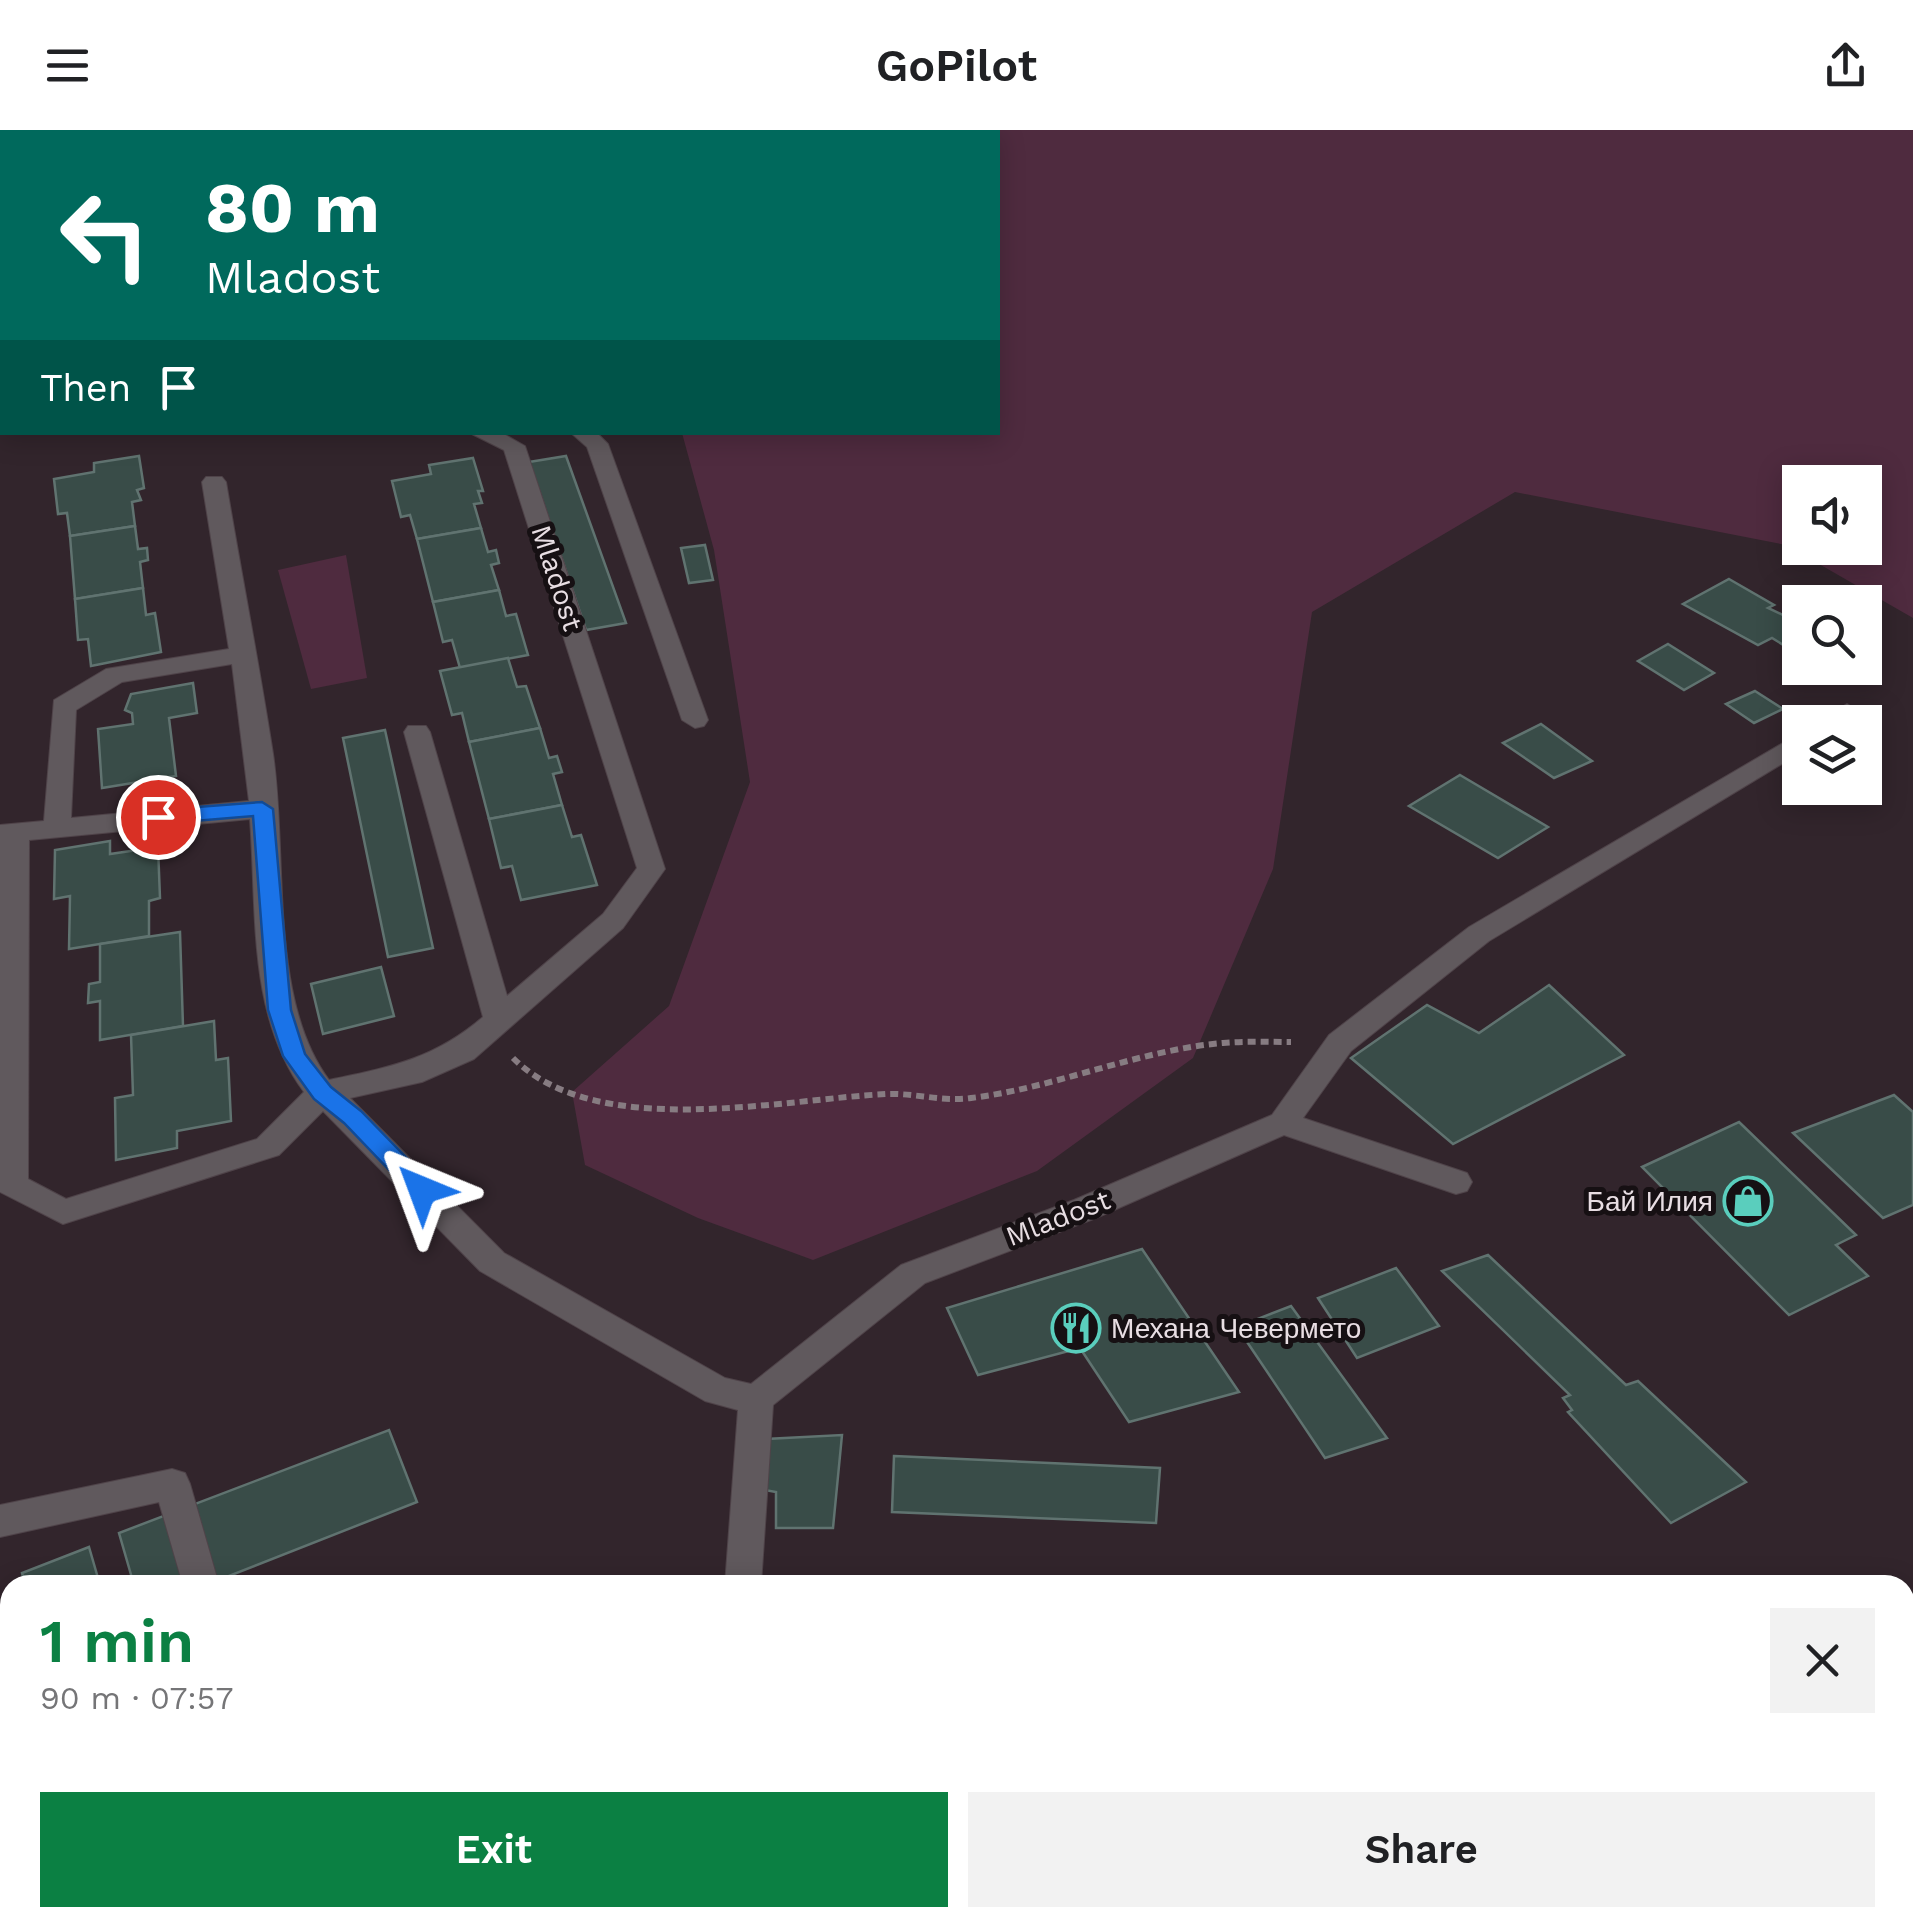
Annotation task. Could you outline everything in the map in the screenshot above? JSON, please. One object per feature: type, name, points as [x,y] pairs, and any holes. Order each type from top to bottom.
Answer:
[{"type":"street","name":"Mladost","points":[[322,1093],[412,1074],[464,1051],[613,920],[651,869],[514,446],[486,435]]},
{"type":"street","points":[[585,435],[597,444],[695,720]]},
{"type":"street","points":[[214,482],[260,758],[280,1010],[295,1056],[322,1093],[352,1117],[492,1262],[717,1391],[756,1399],[744,1575]]},
{"type":"street","points":[[57,826],[63,706],[115,675],[241,655]]},
{"type":"street","points":[[417,732],[499,1020]]},
{"type":"street","points":[[1456,1182],[1283,1122],[1340,1043],[1479,934],[1782,752]]},
{"type":"street","points":[[262,809],[8,833],[12,1185],[63,1212],[268,1147],[322,1093]]},
{"type":"street","name":"Mladost","points":[[756,1399],[913,1274],[1085,1209],[1283,1122]]},
{"type":"street","points":[[0,1522],[172,1484],[198,1575]]},
{"type":"path","points":[[499,1020],[508,1052],[532,1077],[610,1103],[666,1109],[776,1107],[889,1094],[968,1099],[1220,1043],[1340,1043]]},
{"type":"shaded area","points":[[1000,130],[1913,130],[1913,618],[1882,600],[1882,585],[1856,585],[1821,565],[1882,565],[1882,465],[1782,465],[1782,544],[1515,492],[1312,612],[1273,869],[1193,1058],[1037,1171],[813,1260],[698,1218],[585,1165],[572,1092],[669,1006],[750,782],[714,550],[683,435],[1000,435]]},
{"type":"shaded area","points":[[346,555],[367,678],[311,689],[278,570]]},
{"type":"building","points":[[139,456],[144,488],[137,490],[141,500],[132,502],[135,526],[70,536],[67,513],[58,514],[54,479],[94,472],[94,463]]},
{"type":"building","points":[[566,456],[626,623],[586,630],[529,462]]},
{"type":"building","points":[[473,458],[483,491],[478,491],[482,503],[474,504],[481,528],[417,539],[410,515],[401,517],[392,481],[431,474],[429,465]]},
{"type":"building","points":[[135,526],[138,549],[147,548],[148,560],[140,562],[143,588],[75,599],[70,536]]},
{"type":"building","points":[[481,528],[488,552],[496,550],[499,563],[491,565],[499,590],[433,602],[417,539]]},
{"type":"building","points":[[705,545],[713,580],[689,583],[681,548]]},
{"type":"building","points":[[1729,579],[1774,605],[1768,608],[1782,615],[1782,644],[1772,638],[1758,645],[1683,604]]},
{"type":"building","points":[[143,588],[146,615],[155,613],[161,652],[91,666],[88,639],[78,640],[75,599]]},
{"type":"building","points":[[499,590],[506,616],[516,614],[528,655],[460,668],[452,640],[443,642],[433,602]]},
{"type":"building","points":[[1668,644],[1714,673],[1684,690],[1638,661]]},
{"type":"building","points":[[508,658],[517,687],[526,686],[540,728],[469,742],[462,713],[452,715],[440,671]]},
{"type":"building","points":[[193,683],[197,713],[169,718],[176,776],[169,777],[171,793],[140,798],[139,782],[102,788],[98,729],[133,724],[132,713],[125,710],[131,694]]},
{"type":"building","points":[[1755,691],[1782,709],[1754,723],[1726,704]]},
{"type":"building","points":[[1541,724],[1592,761],[1554,778],[1503,743]]},
{"type":"building","points":[[540,728],[549,758],[557,756],[562,772],[553,774],[562,805],[489,819],[469,742]]},
{"type":"building","points":[[385,730],[433,948],[388,957],[343,738]]},
{"type":"building","points":[[1460,775],[1548,827],[1498,858],[1409,806]]},
{"type":"building","points":[[562,805],[572,837],[581,835],[597,885],[521,900],[512,866],[501,868],[489,819]]},
{"type":"building","points":[[110,841],[110,854],[158,847],[160,898],[149,901],[149,936],[69,949],[70,896],[54,899],[55,850]]},
{"type":"building","points":[[180,932],[183,1026],[100,1040],[100,1001],[88,1003],[89,984],[100,982],[100,944]]},
{"type":"building","points":[[381,967],[394,1016],[323,1034],[311,984]]},
{"type":"building","points":[[1549,985],[1624,1055],[1453,1144],[1351,1058],[1427,1005],[1479,1033]]},
{"type":"building","points":[[214,1021],[216,1060],[228,1058],[231,1121],[177,1131],[177,1148],[116,1160],[115,1098],[133,1095],[131,1035]]},
{"type":"building","points":[[1894,1095],[1913,1112],[1913,1205],[1883,1218],[1793,1133]]},
{"type":"building","name":"Бай Илия","points":[[1739,1122],[1856,1235],[1836,1245],[1868,1276],[1789,1315],[1642,1167]]},
{"type":"building","name":"Механа Чевермето","points":[[1142,1249],[1239,1392],[1129,1422],[1080,1348],[978,1375],[947,1308]]},
{"type":"building","points":[[1488,1255],[1626,1385],[1638,1381],[1746,1482],[1671,1523],[1568,1412],[1572,1410],[1563,1398],[1570,1395],[1442,1271]]},
{"type":"building","points":[[1396,1268],[1439,1326],[1357,1358],[1318,1298]]},
{"type":"building","points":[[1291,1306],[1387,1438],[1325,1458],[1237,1327]]},
{"type":"building","points":[[389,1430],[417,1502],[231,1575],[131,1575],[119,1533]]},
{"type":"building","points":[[842,1435],[833,1528],[776,1528],[776,1492],[759,1489],[766,1439]]},
{"type":"building","points":[[894,1456],[1160,1468],[1156,1523],[892,1512]]},
{"type":"building","points":[[89,1547],[97,1575],[22,1575]]},
{"type":"place","name":"Бай Илия","points":[[1748,1201]]},
{"type":"place","name":"Механа Чевермето","points":[[1076,1328]]},
{"type":"route","points":[[158,817],[262,809],[280,1010],[295,1056],[322,1093],[352,1117],[422,1190]]}]
